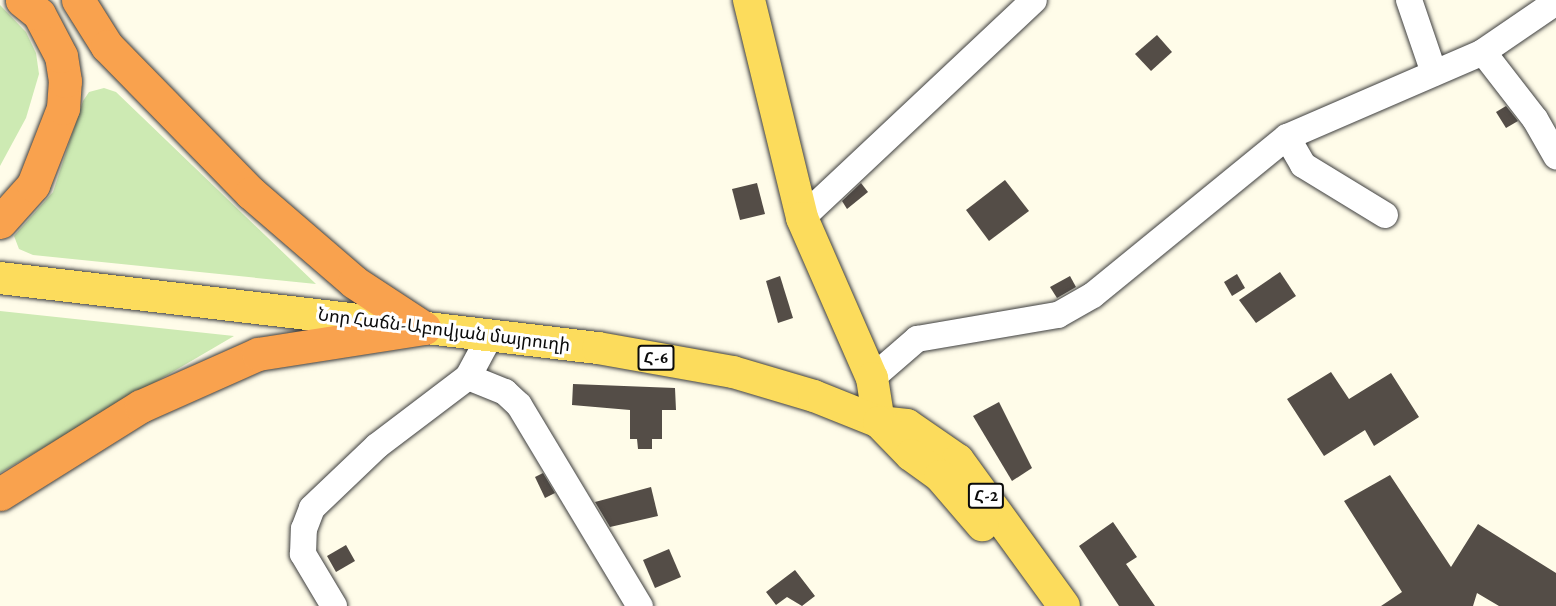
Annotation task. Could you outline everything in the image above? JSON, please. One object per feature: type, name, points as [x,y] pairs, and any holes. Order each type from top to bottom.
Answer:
[{"type":"highway","points":[[0,222],[33,185],[63,108],[65,81],[61,56],[39,14],[22,0]]},
{"type":"highway","points":[[78,0],[107,46],[251,193],[354,282],[424,328]]},
{"type":"highway","points":[[0,494],[141,406],[258,354],[424,328]]},
{"type":"main road","points":[[749,0],[802,218],[872,378],[879,422]]},
{"type":"main road","name":"Նոր Հաճն-Աբովյան մայրուղի","points":[[0,278],[598,348],[733,372],[814,396],[879,422]]},
{"type":"main road","name":"Հ-2","points":[[879,422],[969,507],[1040,606]]},
{"type":"main road","name":"Հ-2","points":[[879,422],[907,425],[957,460],[1064,606]]},
{"type":"street","points":[[802,218],[1034,0]]},
{"type":"street","points":[[1409,0],[1434,73]]},
{"type":"street","points":[[872,378],[917,339],[1058,315],[1093,295],[1287,137],[1483,52],[1556,2]]},
{"type":"street","points":[[1483,52],[1535,119],[1556,156]]},
{"type":"street","points":[[1287,137],[1302,165],[1384,215]]},
{"type":"street","points":[[334,606],[303,554],[304,529],[312,508],[377,446],[468,377],[490,336]]},
{"type":"street","points":[[468,377],[505,392],[519,405],[640,606]]},
{"type":"green space","points":[[0,5],[26,32],[36,53],[39,74],[26,118],[0,166]]},
{"type":"green space","points":[[104,88],[116,92],[316,284],[33,255],[19,249],[14,236],[53,192],[83,101],[89,92]]},
{"type":"green space","points":[[0,311],[234,336],[0,473]]},
{"type":"building","points":[[1157,35],[1172,52],[1151,71],[1135,54]]},
{"type":"building","points":[[1506,106],[1518,121],[1506,128],[1496,112]]},
{"type":"building","points":[[1005,180],[1029,211],[989,241],[966,210]]},
{"type":"building","points":[[757,183],[765,214],[740,220],[732,189]]},
{"type":"building","points":[[861,183],[868,192],[847,209],[842,201]]},
{"type":"building","points":[[1280,272],[1296,296],[1256,323],[1239,300]]},
{"type":"building","points":[[1237,274],[1245,288],[1232,296],[1224,282]]},
{"type":"building","points":[[780,276],[793,318],[778,323],[766,281]]},
{"type":"building","points":[[1070,276],[1076,287],[1057,298],[1050,287]]},
{"type":"building","points":[[1331,372],[1349,399],[1391,373],[1419,417],[1374,446],[1365,430],[1324,456],[1287,399]]},
{"type":"building","points":[[573,384],[675,388],[676,410],[662,410],[662,439],[652,439],[652,449],[638,449],[637,439],[630,439],[630,410],[572,405]]},
{"type":"building","points":[[999,402],[1032,468],[1012,481],[973,416]]},
{"type":"building","points":[[543,473],[555,493],[545,498],[535,477]]},
{"type":"building","points":[[1390,475],[1451,567],[1478,524],[1556,573],[1556,606],[1499,606],[1477,593],[1473,606],[1381,606],[1402,592],[1344,501]]},
{"type":"building","points":[[651,487],[658,516],[610,527],[595,502]]},
{"type":"building","points":[[1113,522],[1137,557],[1126,564],[1155,606],[1119,606],[1079,546]]},
{"type":"building","points":[[346,545],[355,561],[336,572],[327,556]]},
{"type":"building","points":[[669,549],[681,577],[655,588],[643,560]]},
{"type":"building","points":[[795,570],[815,596],[802,606],[787,597],[776,605],[766,592]]}]
